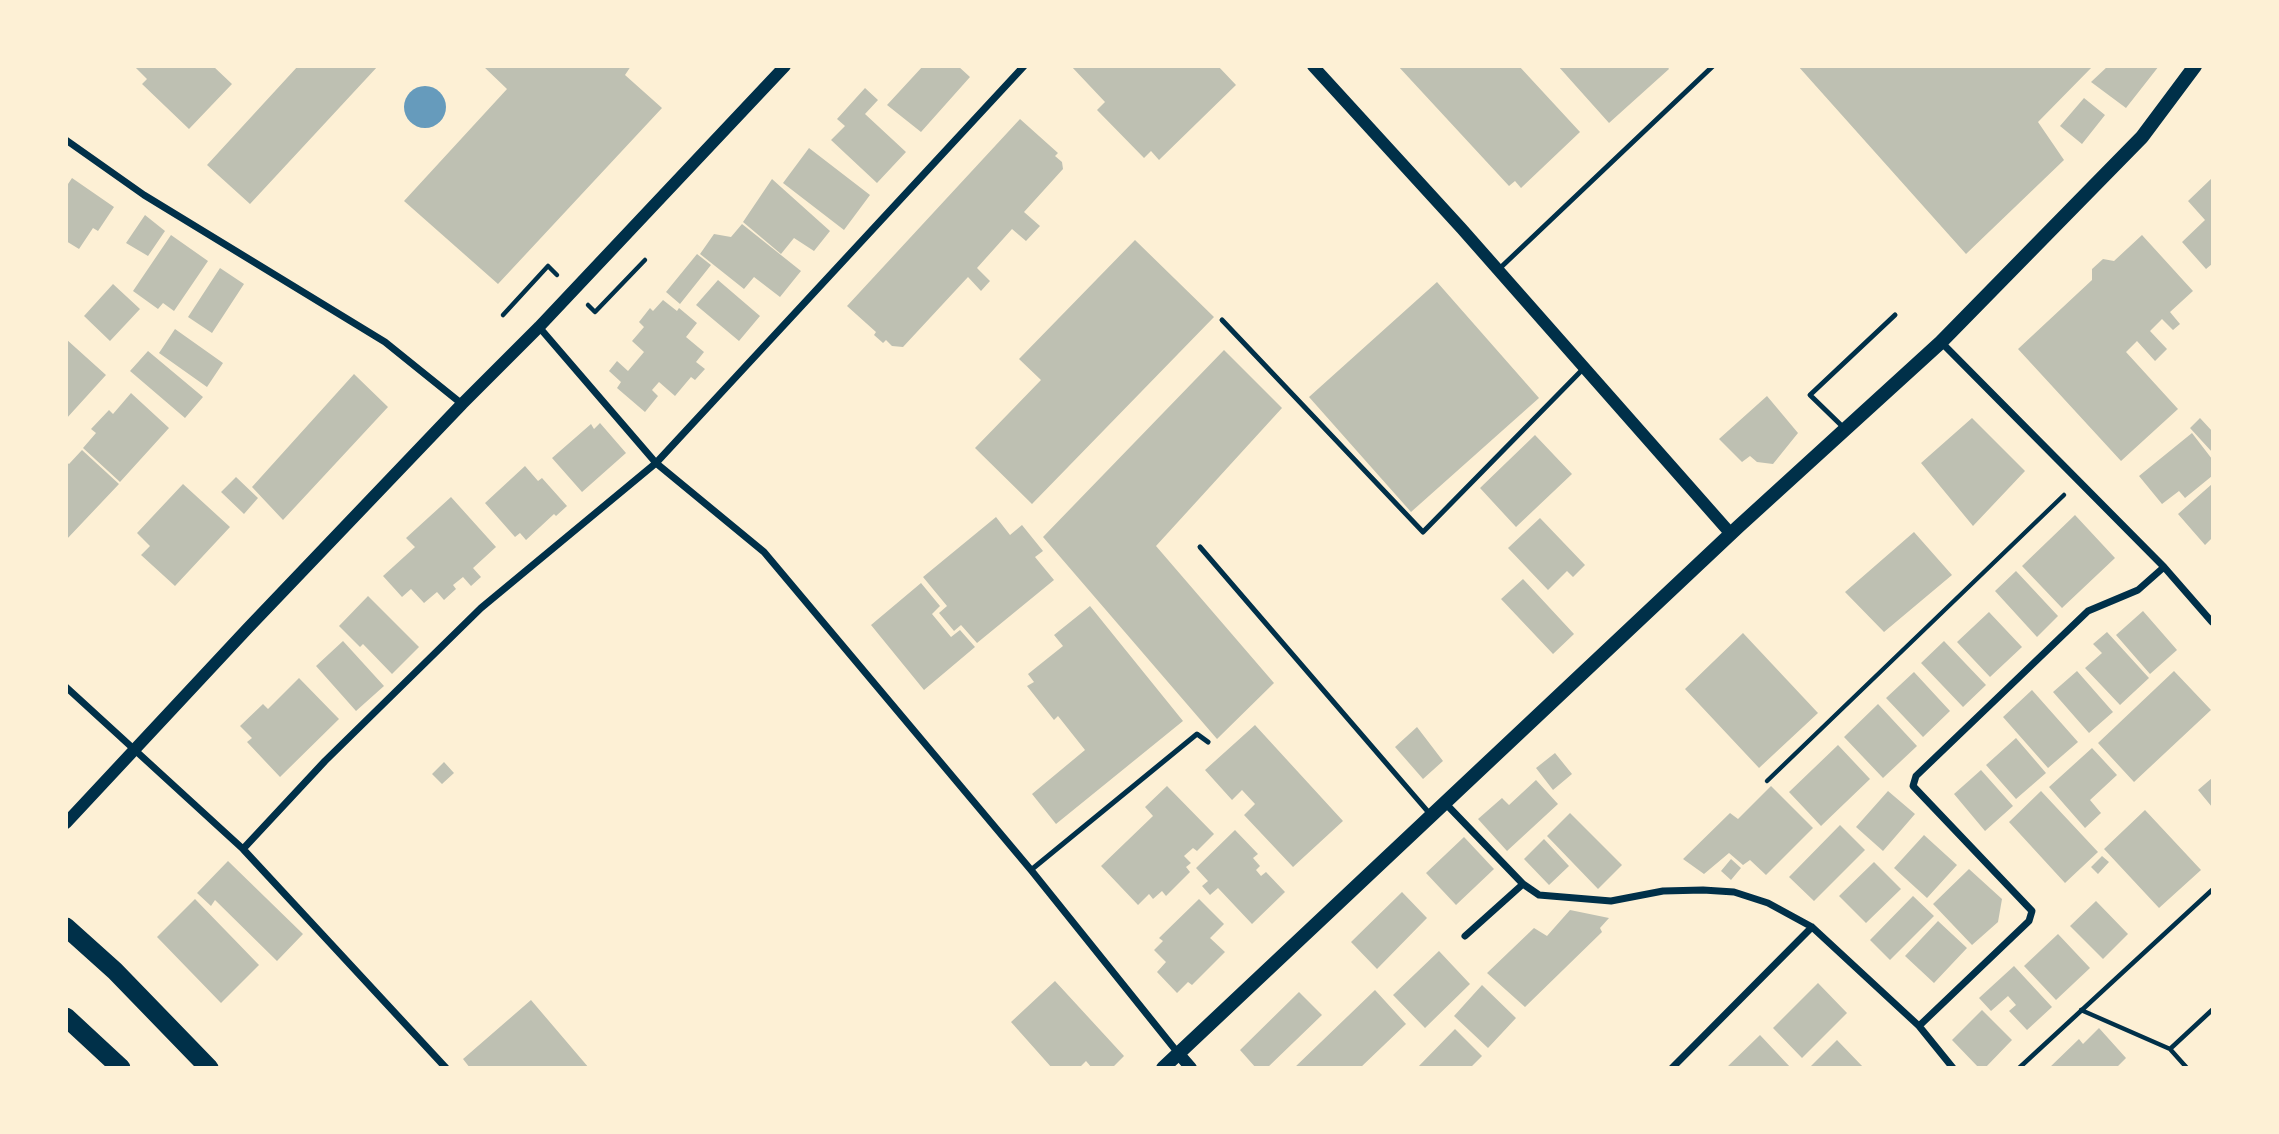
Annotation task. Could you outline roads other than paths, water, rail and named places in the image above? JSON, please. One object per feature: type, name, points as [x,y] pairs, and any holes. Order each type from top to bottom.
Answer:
[{"type":"highway","points":[[66,927],[115,971],[209,1068]]},
{"type":"highway","points":[[66,1017],[121,1068]]},
{"type":"main road","points":[[1163,1068],[1731,534],[1941,342],[2142,137],[2194,66]]},
{"type":"street","points":[[66,823],[248,628],[539,327],[785,66]]},
{"type":"street","points":[[243,849],[325,761],[481,608],[656,463],[1024,66]]},
{"type":"street","points":[[1313,66],[1731,534]]},
{"type":"street","points":[[66,140],[144,195],[385,342],[462,404]]},
{"type":"street","points":[[539,327],[656,463],[764,552],[1031,870],[1191,1068]]},
{"type":"street","points":[[1941,342],[2164,568],[2213,622]]},
{"type":"street","points":[[1919,1026],[2029,921],[2032,911],[1913,786],[1916,776],[2088,611],[2138,590],[2164,568]]},
{"type":"street","points":[[66,687],[243,849],[446,1068]]},
{"type":"street","points":[[1446,804],[1523,884],[1539,895],[1611,901],[1663,891],[1734,892],[1768,903],[1812,927],[1919,1026],[1953,1068]]},
{"type":"street","points":[[1465,936],[1523,884]]},
{"type":"street","points":[[1672,1068],[1812,927]]},
{"type":"lane","points":[[1498,270],[1713,66]]},
{"type":"lane","points":[[1845,430],[1810,395],[1895,315]]},
{"type":"lane","points":[[1222,320],[1423,532],[1584,368]]},
{"type":"lane","points":[[1200,547],[1432,816]]},
{"type":"lane","points":[[1031,870],[1197,734],[1208,742]]},
{"type":"water","points":[[425,86],[440,92],[446,107],[440,122],[425,128],[410,122],[404,107],[410,92]]}]
